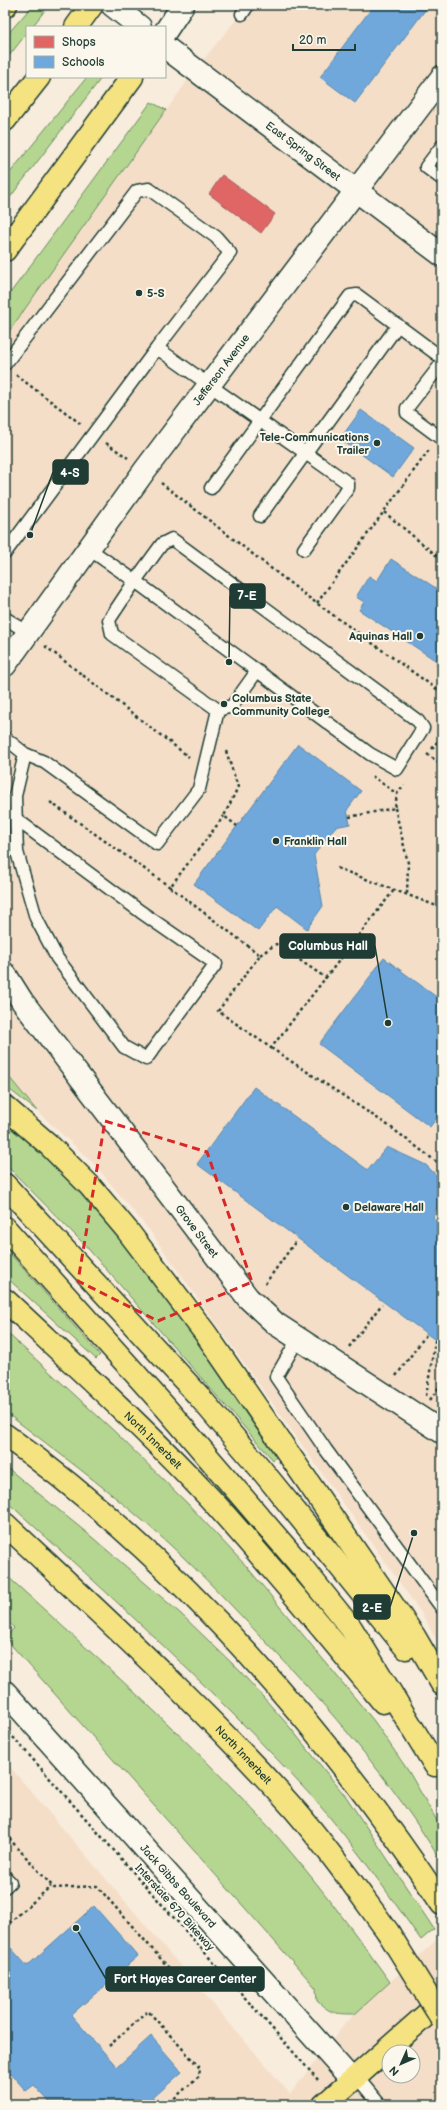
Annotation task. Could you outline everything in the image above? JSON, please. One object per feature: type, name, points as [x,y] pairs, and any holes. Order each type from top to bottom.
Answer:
[{"type":"main road","points":[[77,26],[92,5]]},
{"type":"main road","points":[[5,120],[38,78]]},
{"type":"main road","points":[[5,250],[131,78]]},
{"type":"main road","points":[[5,1107],[49,1145],[89,1185],[127,1230],[206,1334],[414,1636],[442,1684]]},
{"type":"main road","points":[[5,1185],[202,1400],[389,1625],[442,1696]]},
{"type":"main road","points":[[5,1228],[166,1408],[337,1610],[351,1628],[439,1771]]},
{"type":"main road","name":"North Innerbelt","points":[[5,1300],[136,1423],[216,1506],[304,1605],[439,1771]]},
{"type":"main road","points":[[5,1435],[106,1515],[164,1566],[244,1649],[337,1757],[404,1847],[438,1898]]},
{"type":"main road","name":"North Innerbelt","points":[[5,1524],[174,1684],[295,1810],[328,1850],[388,1932],[442,2019]]},
{"type":"main road","points":[[328,2101],[442,2001]]},
{"type":"street","points":[[112,5],[135,23]]},
{"type":"street","points":[[166,30],[183,5]]},
{"type":"street","name":"East Spring Street","points":[[166,48],[442,255]]},
{"type":"street","name":"Jefferson Avenue","points":[[5,665],[27,632],[89,550],[145,470],[442,77]]},
{"type":"street","name":"Grove Street","points":[[5,974],[22,1001],[248,1298],[276,1324],[442,1432]]},
{"type":"street","name":"Jack Gibbs Boulevard","points":[[5,1692],[354,2078]]},
{"type":"lane","points":[[442,146],[426,167],[442,179]]},
{"type":"lane","points":[[5,364],[138,191],[149,189],[216,237],[230,253],[157,348],[5,553]]},
{"type":"lane","points":[[211,488],[350,296],[357,295],[442,358]]},
{"type":"lane","points":[[260,516],[398,325]]},
{"type":"lane","points":[[157,348],[348,483],[348,488],[304,549]]},
{"type":"lane","points":[[440,438],[407,413],[407,408],[442,363]]},
{"type":"lane","points":[[89,550],[135,581],[370,754],[397,769],[422,728],[418,721],[172,539],[162,544],[135,581],[109,620],[112,634],[218,710]]},
{"type":"lane","points":[[5,618],[27,632]]},
{"type":"lane","points":[[218,710],[232,706],[257,671]]},
{"type":"lane","points":[[5,738],[25,754],[44,762],[157,844],[199,789],[218,710]]},
{"type":"lane","points":[[16,819],[141,912],[216,964],[146,1059],[124,1047],[56,958],[36,918],[19,860],[16,819],[15,796],[25,754]]},
{"type":"lane","points":[[298,1339],[276,1377],[330,1456],[442,1608]]},
{"type":"lane","points":[[5,1877],[10,1882],[5,1887]]},
{"type":"lane","points":[[354,2078],[380,2105]]},
{"type":"path","points":[[13,373],[145,470],[317,603],[442,694]]},
{"type":"path","points":[[317,603],[440,438]]},
{"type":"path","points":[[384,512],[442,560]]},
{"type":"path","points":[[27,632],[188,758],[222,739],[238,787],[224,816],[237,826]]},
{"type":"path","points":[[423,760],[442,735]]},
{"type":"path","points":[[427,754],[442,765]]},
{"type":"path","points":[[372,776],[397,794]]},
{"type":"path","points":[[406,783],[397,794],[395,808],[408,863],[407,895]]},
{"type":"path","points":[[348,817],[395,808]]},
{"type":"path","points":[[337,868],[442,908]]},
{"type":"path","points":[[170,887],[260,955]]},
{"type":"path","points":[[271,1048],[394,890]]},
{"type":"path","points":[[326,978],[276,944],[260,955],[218,1010],[271,1048],[389,1126],[442,1166]]},
{"type":"path","points":[[261,1289],[296,1241]]},
{"type":"path","points":[[348,1349],[382,1304]]},
{"type":"path","points":[[394,1378],[426,1335]]},
{"type":"path","points":[[426,1398],[435,1341],[442,1346]]},
{"type":"path","points":[[429,1400],[442,1384]]},
{"type":"path","name":"Interstate 670 Bikeway","points":[[5,1728],[303,2061],[328,2101]]},
{"type":"path","points":[[5,1834],[54,1888],[97,1886],[182,1982]]},
{"type":"path","points":[[5,1927],[52,1886]]},
{"type":"path","points":[[109,2046],[148,2011],[200,2068],[199,2076],[167,2105]]},
{"type":"highlighted area","points":[[105,1121],[207,1152],[252,1282],[158,1321],[78,1281]]},
{"type":"shaded area","name":"Columbus State Community College","points":[[248,5],[442,5],[442,1650],[422,1614],[150,1231],[94,1164],[37,1111],[5,1072],[5,337],[195,70]]},
{"type":"shaded area","points":[[5,1761],[290,2094],[348,2020],[442,1935],[442,2105],[5,2105]]},
{"type":"green space","points":[[33,5],[49,5],[33,26],[26,26],[26,34],[5,61],[5,37]]},
{"type":"green space","points":[[86,78],[101,78],[5,204],[5,179]]},
{"type":"green space","points":[[151,102],[166,110],[5,337],[5,300]]},
{"type":"green space","points":[[5,1072],[37,1111],[5,1086]]},
{"type":"green space","points":[[5,1121],[45,1155],[118,1235],[152,1279],[216,1369],[276,1457],[273,1460],[84,1244],[5,1164]]},
{"type":"green space","points":[[5,1248],[100,1355],[96,1359],[5,1276]]},
{"type":"green space","points":[[5,1331],[113,1430],[188,1504],[247,1567],[374,1721],[409,1772],[442,1830],[442,1863],[403,1804],[359,1747],[289,1666],[217,1591],[181,1555],[129,1509],[5,1412]]},
{"type":"green space","points":[[5,1466],[93,1538],[181,1614],[239,1670],[288,1725],[347,1798],[434,1929],[421,1940],[342,1833],[314,1799],[278,1760],[202,1683],[5,1500]]},
{"type":"green space","points":[[5,1574],[106,1666],[206,1761],[269,1827],[317,1884],[390,1982],[355,2014],[343,2014],[330,2011],[317,2001],[316,1988],[5,1638],[14,1628],[5,1618]]},
{"type":"building: Shops","points":[[222,175],[275,214],[261,233],[209,194]]},
{"type":"building: Schools","points":[[374,5],[429,5],[355,103],[320,77]]},
{"type":"building: Schools","name":"Tele-Communications Trailer","points":[[361,410],[414,448],[393,477],[340,439]]},
{"type":"building: Schools","name":"Aquinas Hall","points":[[391,559],[442,592],[442,670],[436,665],[438,662],[359,610],[364,602],[356,597],[369,576],[377,581]]},
{"type":"building: Schools","name":"Franklin Hall","points":[[298,744],[361,791],[347,810],[350,824],[335,827],[314,855],[323,906],[307,929],[277,906],[258,931],[194,884]]},
{"type":"building: Schools","points":[[384,958],[442,1001],[442,1111],[430,1127],[319,1044]]},
{"type":"building: Schools","name":"Delaware Hall","points":[[254,1087],[368,1170],[387,1147],[426,1165],[436,1175],[441,1188],[441,1196],[433,1218],[442,1225],[442,1345],[197,1164]]},
{"type":"building: Schools","points":[[94,1906],[138,1956],[71,2015],[117,2067],[151,2036],[182,2072],[145,2105],[52,2105],[34,2085],[26,2091],[11,2074],[7,2077],[5,2075],[5,1953],[11,1948],[27,1966]]},
{"type":"place","name":"5-S","points":[[139,293]]},
{"type":"place","name":"Tele-Communications Trailer","points":[[377,443]]},
{"type":"place","name":"4-S","points":[[30,535]]},
{"type":"place","name":"Aquinas Hall","points":[[420,636]]},
{"type":"place","name":"7-E","points":[[229,662]]},
{"type":"place","name":"Columbus State Community College","points":[[224,704]]},
{"type":"place","name":"Franklin Hall","points":[[276,841]]},
{"type":"place","name":"Columbus Hall","points":[[388,1023]]},
{"type":"place","name":"Delaware Hall","points":[[346,1207]]},
{"type":"place","name":"2-E","points":[[414,1533]]},
{"type":"place","name":"Fort Hayes Career Center","points":[[76,1928]]}]
